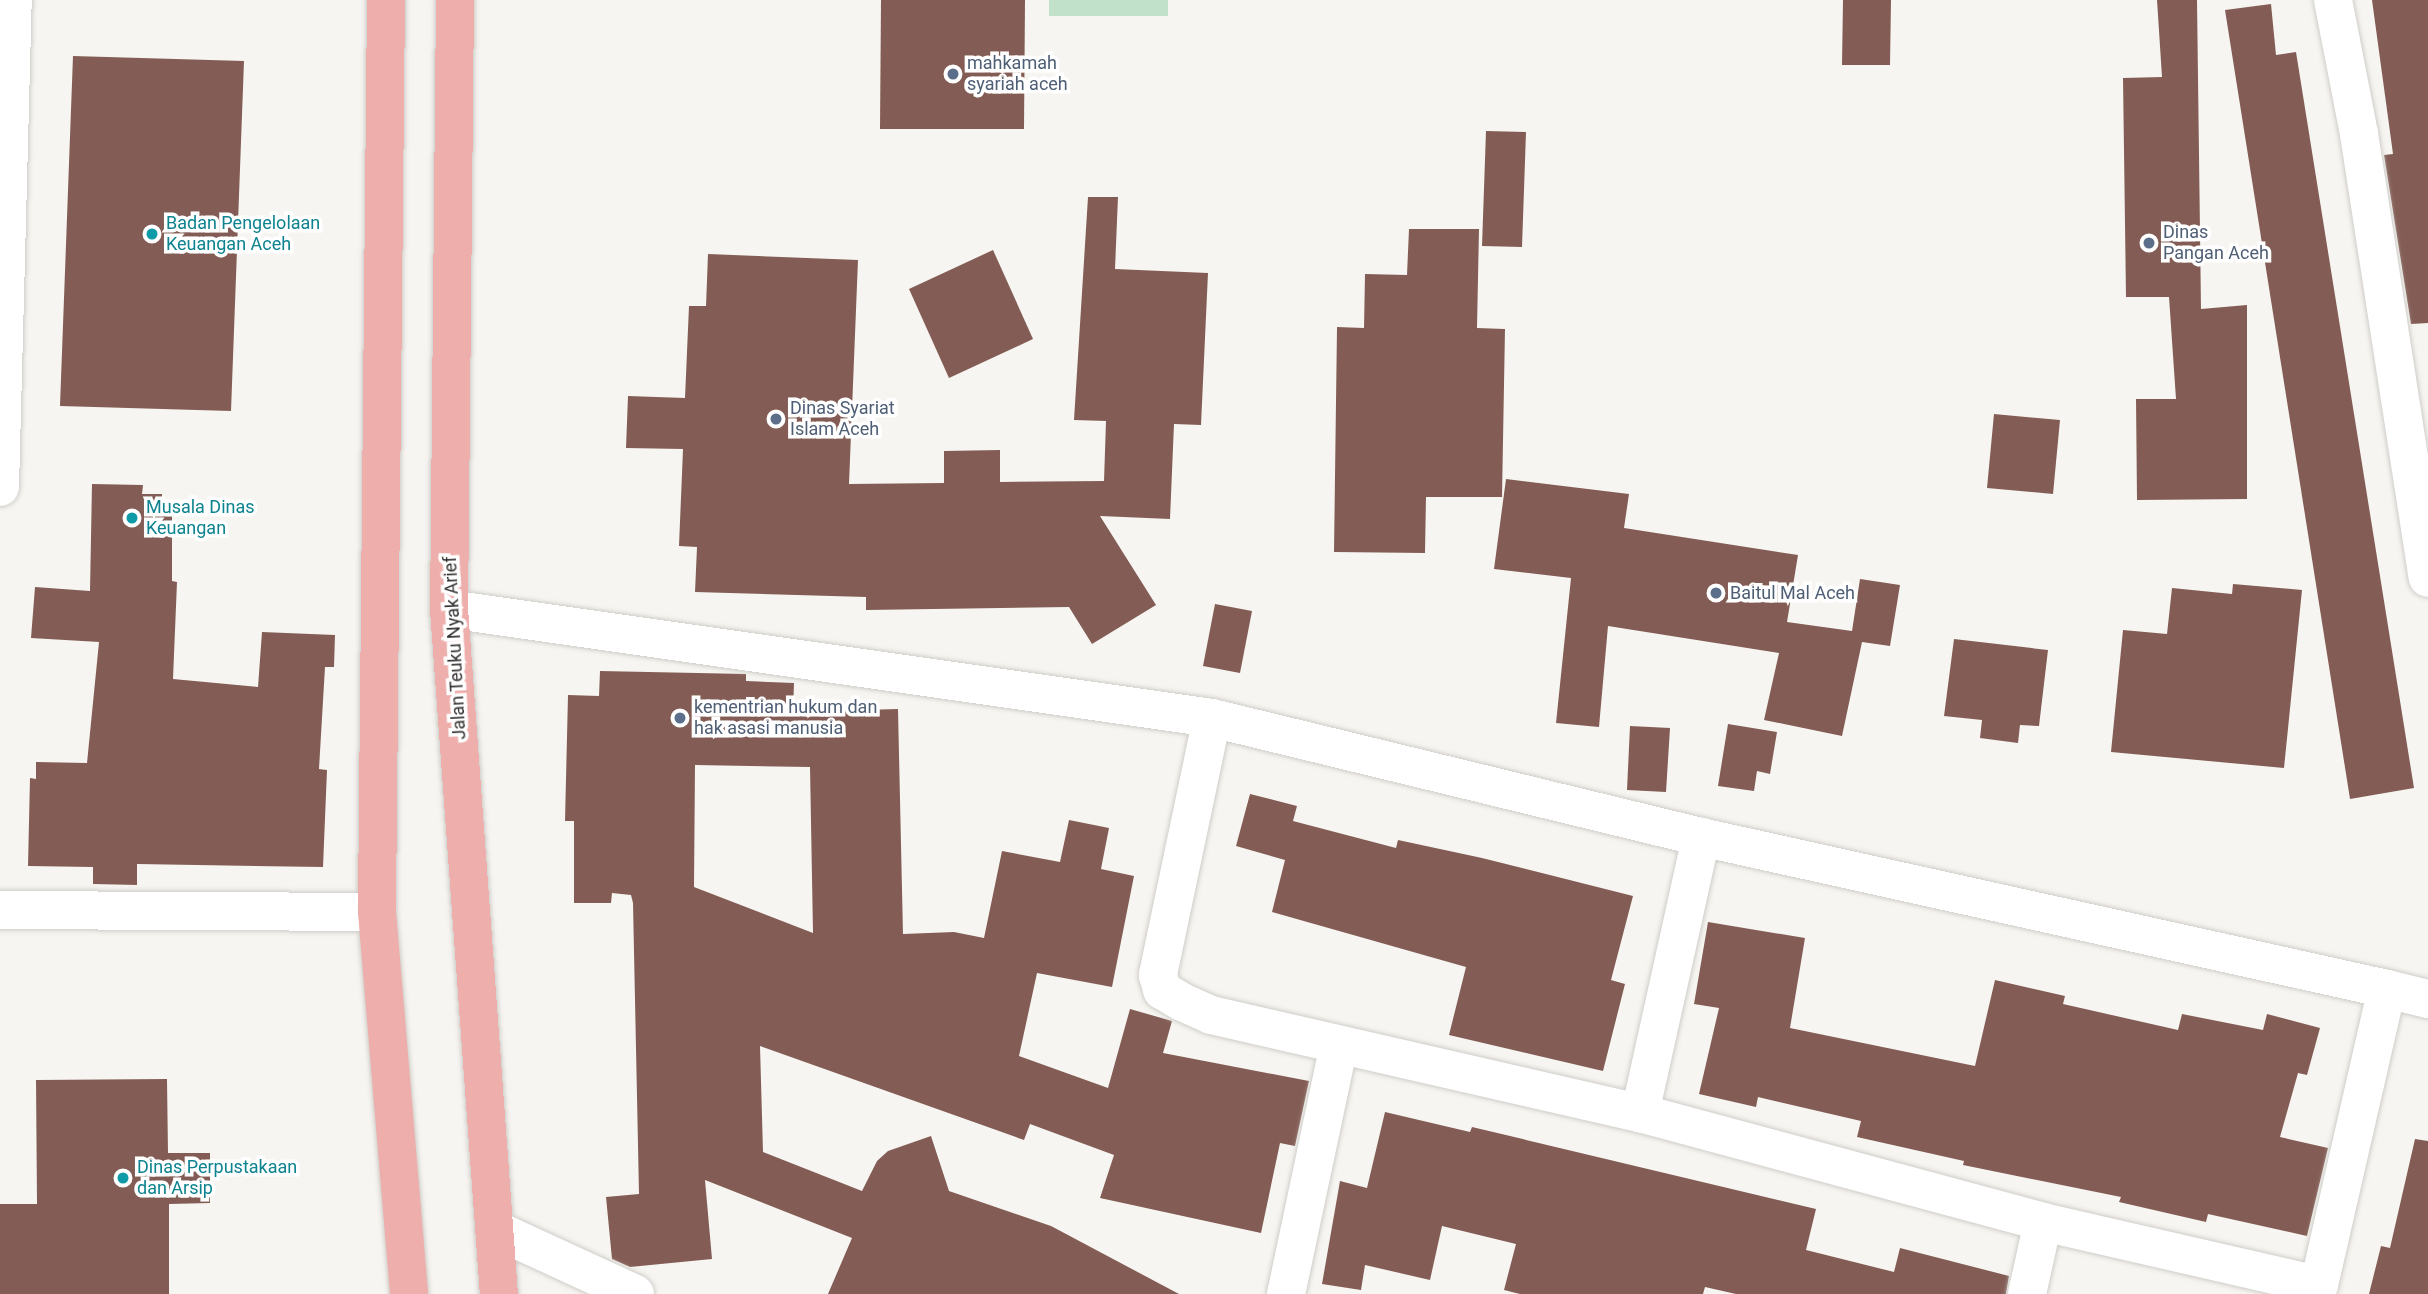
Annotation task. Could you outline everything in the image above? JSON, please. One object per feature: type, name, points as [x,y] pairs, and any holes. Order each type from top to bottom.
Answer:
[{"type":"highway","points":[[386,0],[377,912],[409,1294]]},
{"type":"highway","name":"Jalan Teuku Nyak Arief","points":[[455,0],[449,609],[499,1294]]},
{"type":"street","points":[[0,488],[13,0]]},
{"type":"street","points":[[2333,0],[2359,134],[2428,578]]},
{"type":"street","points":[[449,609],[1212,718],[1700,837],[2428,999]]},
{"type":"street","points":[[1212,718],[1158,975],[1162,990],[1211,1015],[1640,1112],[2043,1222],[2318,1289],[2387,989]]},
{"type":"street","points":[[1640,1112],[1700,837]]},
{"type":"street","points":[[0,910],[377,912]]},
{"type":"street","points":[[1286,1294],[1339,1045]]},
{"type":"street","points":[[2027,1294],[2043,1222]]},
{"type":"street","points":[[496,1230],[635,1294]]},
{"type":"green space","points":[[1049,0],[1168,0],[1168,16],[1049,16]]},
{"type":"building","name":"mahkamah syariah aceh","points":[[881,0],[1025,0],[1024,129],[880,129]]},
{"type":"building","points":[[1843,0],[1891,0],[1890,65],[1842,65]]},
{"type":"building","points":[[2157,0],[2197,0],[2201,309],[2247,305],[2247,499],[2137,500],[2136,399],[2176,399],[2169,297],[2126,297],[2123,78],[2162,77]]},
{"type":"building","points":[[2372,0],[2428,0],[2428,323],[2411,324],[2384,155],[2393,154]]},
{"type":"building","points":[[2271,4],[2276,55],[2296,52],[2414,788],[2350,799],[2225,10]]},
{"type":"building","name":"Badan Pengelolaan Keuangan Aceh","points":[[73,56],[244,61],[231,411],[60,406]]},
{"type":"building","points":[[1486,131],[1526,132],[1522,247],[1482,246]]},
{"type":"building","points":[[1088,197],[1118,197],[1115,269],[1208,273],[1201,425],[1174,424],[1170,519],[1100,516],[1156,605],[1092,644],[1069,607],[866,610],[866,597],[695,592],[697,547],[679,546],[683,449],[626,448],[628,396],[685,398],[689,306],[706,306],[708,254],[858,260],[849,484],[944,483],[944,451],[1000,450],[1000,482],[1104,481],[1106,421],[1074,420]]},
{"type":"building","points":[[1409,229],[1479,229],[1477,328],[1505,329],[1502,497],[1426,497],[1425,553],[1334,552],[1337,327],[1364,328],[1365,274],[1407,275]]},
{"type":"building","points":[[993,250],[1033,339],[949,378],[909,289]]},
{"type":"building","points":[[1994,414],[2060,420],[2053,494],[1987,488]]},
{"type":"building","points":[[1506,479],[1629,494],[1624,528],[1798,555],[1787,622],[1852,631],[1860,579],[1900,585],[1890,646],[1862,642],[1842,736],[1764,720],[1779,653],[1608,626],[1599,727],[1556,723],[1571,578],[1494,569]]},
{"type":"building","points":[[92,484],[143,485],[142,494],[162,494],[162,506],[172,506],[172,581],[177,582],[173,679],[258,687],[262,632],[335,635],[334,667],[325,667],[319,769],[327,770],[323,867],[137,864],[137,885],[93,884],[93,867],[28,866],[30,778],[36,779],[36,762],[87,763],[99,642],[31,638],[35,587],[90,591]]},
{"type":"building","points":[[2233,584],[2302,590],[2284,768],[2111,752],[2123,630],[2167,634],[2172,588],[2232,594]]},
{"type":"building","points":[[1215,604],[1252,611],[1240,673],[1203,666]]},
{"type":"building","points":[[1954,639],[2048,650],[2039,726],[2020,725],[2018,743],[1980,738],[1982,720],[1944,716]]},
{"type":"building","points":[[600,671],[746,674],[746,681],[794,683],[793,712],[898,709],[903,934],[954,932],[984,938],[1002,851],[1060,862],[1069,820],[1109,828],[1101,869],[1134,876],[1112,987],[1037,973],[1019,1056],[1108,1088],[1130,1009],[1172,1021],[1163,1053],[1309,1081],[1295,1146],[1280,1143],[1261,1233],[1100,1198],[1114,1155],[1030,1124],[1024,1140],[760,1046],[763,1152],[862,1191],[877,1161],[888,1151],[931,1136],[949,1191],[1051,1226],[1179,1294],[828,1294],[852,1238],[705,1180],[712,1259],[630,1267],[612,1259],[606,1197],[639,1194],[633,903],[631,895],[612,893],[611,903],[574,903],[574,821],[565,821],[568,695],[599,696]],"holes":[[[695,765],[810,767],[813,933],[694,887]]]},
{"type":"building","points":[[1728,724],[1777,732],[1770,774],[1757,771],[1754,791],[1718,786]]},
{"type":"building","points":[[1630,726],[1670,728],[1666,792],[1627,790]]},
{"type":"building","points":[[1250,794],[1297,806],[1293,821],[1396,848],[1398,840],[1482,858],[1633,896],[1611,980],[1625,984],[1603,1071],[1449,1035],[1466,967],[1272,912],[1285,860],[1236,846]]},
{"type":"building","points":[[1708,922],[1805,938],[1790,1028],[1975,1066],[1995,980],[2065,996],[2063,1004],[2178,1030],[2182,1014],[2263,1030],[2267,1014],[2320,1028],[2307,1075],[2298,1073],[2280,1137],[2328,1148],[2307,1236],[2208,1214],[2206,1222],[2119,1202],[2121,1197],[1963,1165],[1964,1161],[1857,1137],[1861,1121],[1758,1097],[1756,1107],[1699,1094],[1719,1008],[1694,1004]]},
{"type":"building","name":"Dinas Perpustakaan dan Arsip","points":[[167,1079],[168,1153],[210,1153],[210,1203],[169,1204],[169,1294],[0,1294],[0,1204],[37,1204],[36,1080]]},
{"type":"building","points":[[1385,1112],[1470,1132],[1472,1127],[1816,1209],[1806,1250],[1894,1272],[1900,1248],[2009,1276],[2006,1294],[1736,1294],[1705,1287],[1703,1294],[1520,1294],[1504,1290],[1516,1244],[1442,1226],[1430,1280],[1365,1265],[1361,1290],[1322,1284],[1340,1181],[1367,1188]]},
{"type":"building","points":[[2415,1139],[2428,1141],[2428,1294],[2369,1294],[2381,1246],[2390,1248]]},
{"type":"place","name":"mahkamah syariah aceh","points":[[953,74]]},
{"type":"place","name":"Badan Pengelolaan Keuangan Aceh","points":[[152,234]]},
{"type":"place","name":"Dinas Pangan Aceh","points":[[2149,243]]},
{"type":"place","name":"Dinas Syariat Islam Aceh","points":[[776,419]]},
{"type":"place","name":"Musala Dinas Keuangan","points":[[132,518]]},
{"type":"place","name":"Baitul Mal Aceh","points":[[1716,593]]},
{"type":"place","name":"kementrian hukum dan hak asasi manusia","points":[[680,718]]},
{"type":"place","name":"Dinas Perpustakaan dan Arsip","points":[[123,1178]]}]
